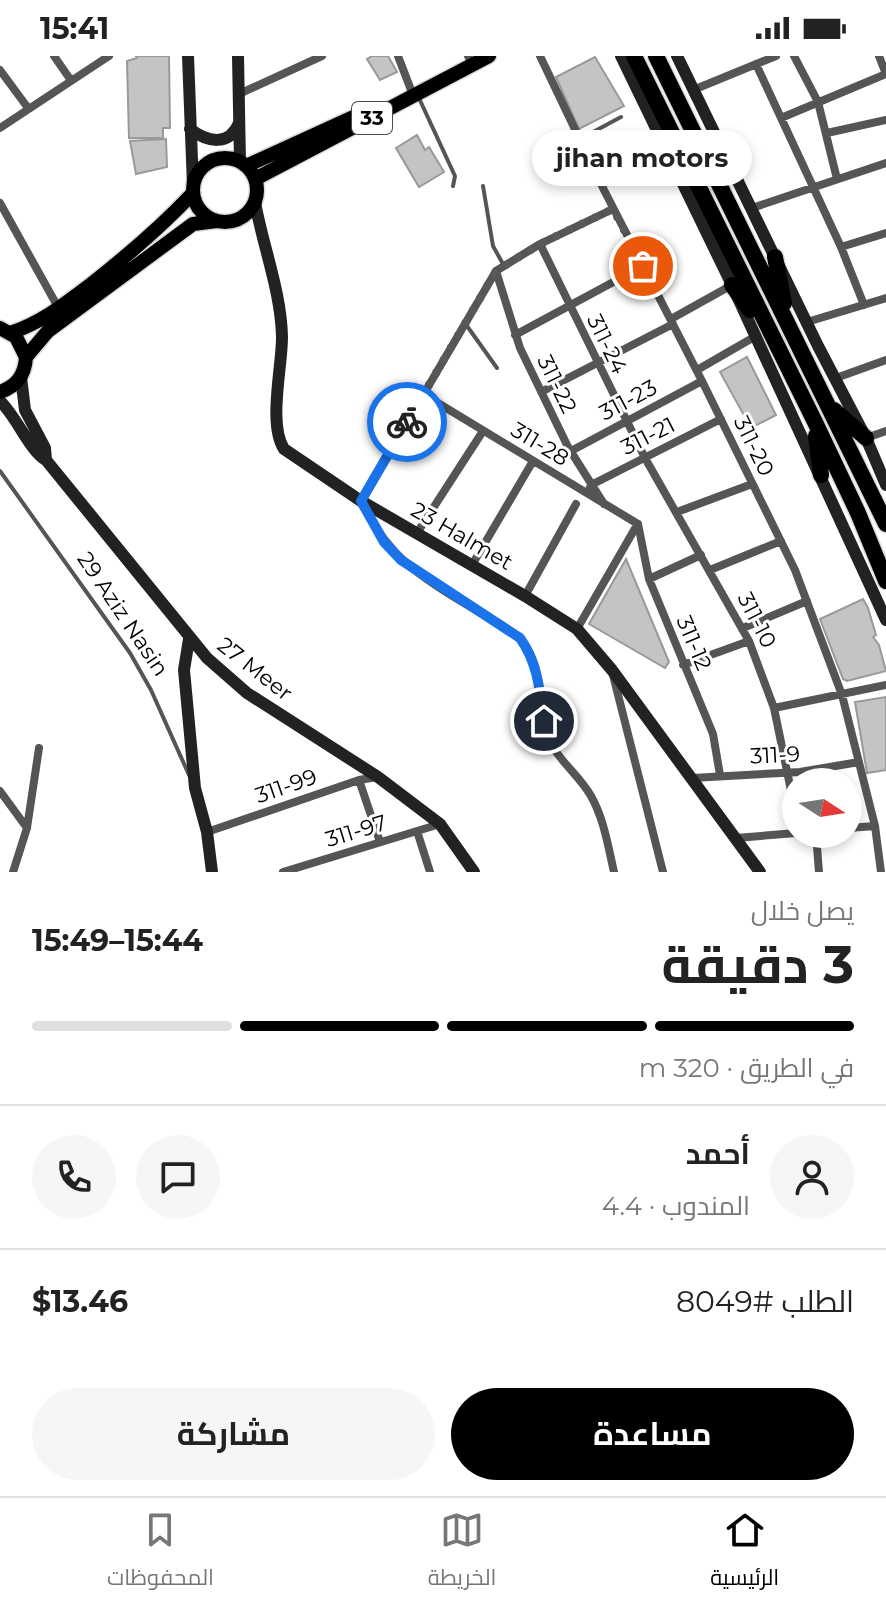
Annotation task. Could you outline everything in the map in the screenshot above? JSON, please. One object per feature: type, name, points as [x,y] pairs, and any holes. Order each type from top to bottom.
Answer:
[{"type":"highway","points":[[634,56],[764,338]]},
{"type":"highway","points":[[656,56],[886,524]]},
{"type":"highway","points":[[775,257],[788,324]]},
{"type":"highway","points":[[732,285],[815,422],[886,581]]},
{"type":"highway","points":[[828,404],[866,438]]},
{"type":"highway","points":[[815,422],[821,475]]},
{"type":"main road","name":"33","points":[[3,329],[33,325],[59,309],[142,245],[193,190],[199,171],[211,161],[225,158],[247,169],[489,56]]},
{"type":"main road","name":"33","points":[[414,92],[470,57]]},
{"type":"main road","points":[[0,392],[11,388],[21,377],[26,357],[48,331],[193,224],[239,219],[255,202],[247,169]]},
{"type":"main road","points":[[193,190],[198,208],[217,221]]},
{"type":"main road","name":"33","points":[[3,329],[20,342],[26,357]]},
{"type":"street","points":[[54,56],[70,79]]},
{"type":"street","points":[[0,128],[109,56]]},
{"type":"street","points":[[188,56],[193,190]]},
{"type":"street","points":[[238,56],[240,120],[247,169]]},
{"type":"street","points":[[239,94],[322,56]]},
{"type":"street","points":[[398,56],[414,92]]},
{"type":"street","name":"311-20","points":[[540,56],[613,209],[781,541],[807,601],[842,695],[875,826],[881,872]]},
{"type":"street","points":[[541,392],[672,322],[732,285],[621,56]]},
{"type":"street","points":[[677,56],[866,438],[886,485]]},
{"type":"street","points":[[693,90],[776,56]]},
{"type":"street","points":[[794,56],[818,102],[837,179]]},
{"type":"street","points":[[781,118],[886,74],[879,56]]},
{"type":"street","points":[[756,64],[841,247],[864,305]]},
{"type":"street","points":[[0,70],[28,108]]},
{"type":"street","points":[[190,129],[205,139],[220,140],[234,132],[240,120]]},
{"type":"street","points":[[827,133],[886,120]]},
{"type":"street","points":[[752,208],[886,163]]},
{"type":"street","name":"23 Halmet","points":[[255,202],[281,320],[278,438],[288,453],[361,501],[577,629],[612,670],[760,872]]},
{"type":"street","points":[[0,203],[59,309]]},
{"type":"street","points":[[613,209],[540,244],[500,269],[361,501],[384,542],[401,560],[510,631],[529,650],[535,666],[546,734],[592,797],[607,838],[614,872]]},
{"type":"street","points":[[841,247],[886,233]]},
{"type":"street","name":"311-24","points":[[540,244],[645,458]]},
{"type":"street","points":[[515,335],[643,266]]},
{"type":"street","name":"311-22","points":[[500,269],[515,335],[589,489],[604,504],[638,524]]},
{"type":"street","points":[[807,322],[886,298]]},
{"type":"street","points":[[697,370],[764,338],[886,620]]},
{"type":"street","points":[[836,378],[886,360]]},
{"type":"street","name":"27 Meer","points":[[21,377],[25,410],[45,448],[46,460]]},
{"type":"street","name":"311-23","points":[[571,451],[702,381]]},
{"type":"street","name":"311-28","points":[[423,394],[533,461],[589,489]]},
{"type":"street","name":"27 Meer","points":[[0,401],[19,423],[34,450],[46,460],[189,639],[247,693],[378,777],[440,824],[474,872]]},
{"type":"street","name":"311-21","points":[[589,489],[721,419]]},
{"type":"street","points":[[417,533],[483,431]]},
{"type":"street","points":[[866,438],[886,431]]},
{"type":"street","name":"311-10","points":[[645,458],[749,641],[774,708],[788,768]]},
{"type":"street","points":[[472,565],[533,461]]},
{"type":"street","points":[[677,512],[752,484]]},
{"type":"street","points":[[525,596],[576,504]]},
{"type":"street","points":[[577,629],[638,524]]},
{"type":"street","name":"311-12","points":[[638,524],[649,579],[713,734],[720,775]]},
{"type":"street","points":[[710,570],[781,541]]},
{"type":"street","points":[[649,579],[701,555]]},
{"type":"street","points":[[743,628],[807,601]]},
{"type":"street","name":"29 Aziz Nasin","points":[[189,639],[184,670],[195,788],[207,832],[212,872]]},
{"type":"street","points":[[683,665],[749,641]]},
{"type":"street","points":[[612,670],[663,872]]},
{"type":"street","points":[[774,708],[886,685]]},
{"type":"street","points":[[13,872],[27,828],[39,748]]},
{"type":"street","name":"311-9","points":[[821,768],[859,762]]},
{"type":"street","name":"311-9","points":[[692,778],[782,773]]},
{"type":"street","name":"311-99","points":[[207,832],[359,780],[378,777]]},
{"type":"street","points":[[359,780],[380,842]]},
{"type":"street","points":[[0,791],[27,828]]},
{"type":"street","name":"311-97","points":[[283,872],[440,824]]},
{"type":"street","points":[[862,827],[875,826]]},
{"type":"street","points":[[417,831],[430,872]]},
{"type":"street","points":[[736,838],[782,834]]},
{"type":"street","points":[[817,848],[819,872]]},
{"type":"street","points":[[325,859],[329,872]]},
{"type":"lane","points":[[414,92],[455,176],[453,186]]},
{"type":"lane","points":[[580,139],[621,117]]},
{"type":"lane","points":[[483,186],[500,269]]},
{"type":"lane","points":[[465,324],[497,368]]},
{"type":"lane","name":"29 Aziz Nasin","points":[[0,471],[130,653],[195,788]]},
{"type":"building","points":[[136,56],[169,56],[170,128],[163,128],[163,138],[129,138],[127,61]]},
{"type":"building","points":[[388,56],[397,72],[380,80],[367,59]]},
{"type":"building","points":[[595,57],[624,106],[579,129],[556,77]]},
{"type":"building","points":[[417,135],[425,150],[429,147],[444,172],[419,187],[396,148]]},
{"type":"building","points":[[166,139],[167,167],[136,174],[130,141]]},
{"type":"building","points":[[747,357],[776,415],[751,428],[720,372]]},
{"type":"building","points":[[626,559],[669,662],[665,668],[589,624]]},
{"type":"building","points":[[863,599],[886,671],[847,681],[843,679],[820,619]]},
{"type":"building","points":[[886,697],[886,770],[867,773],[855,702]]},
{"type":"way so far","points":[[407,422],[496,271],[540,244],[613,209],[643,266]]},
{"type":"place","name":"jihan motors","points":[[643,266]]},
{"type":"route","points":[[407,422],[361,501],[384,542],[401,560],[520,638],[535,666],[544,721]]}]
